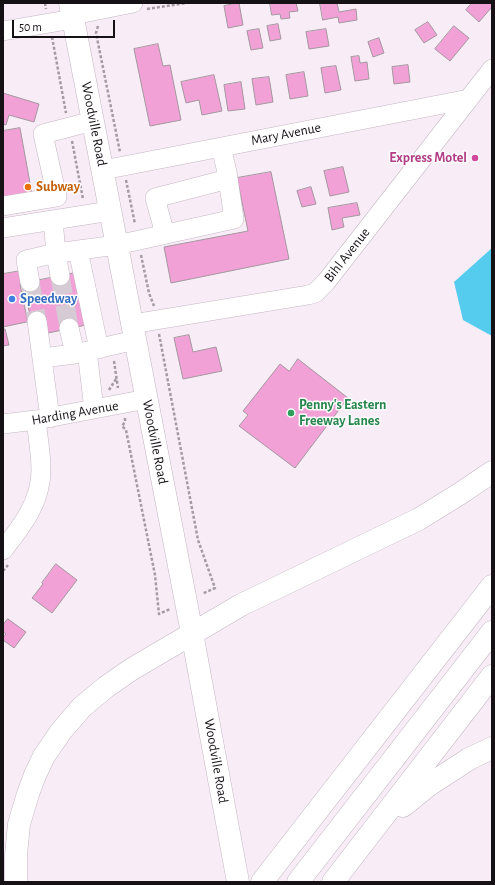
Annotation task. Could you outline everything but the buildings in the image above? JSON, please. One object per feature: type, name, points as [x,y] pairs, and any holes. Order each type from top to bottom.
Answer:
[{"type":"main road","name":"Woodville Road","points":[[72,12],[192,633],[238,882]]},
{"type":"main road","points":[[16,882],[16,855],[20,824],[35,775],[44,756],[62,730],[82,707],[106,686],[192,633],[242,605],[419,519],[492,472]]},
{"type":"main road","points":[[262,882],[492,586]]},
{"type":"main road","points":[[298,882],[492,632]]},
{"type":"main road","points":[[333,882],[492,676]]},
{"type":"main road","points":[[371,832],[429,785],[469,759],[492,748]]},
{"type":"street","points":[[3,31],[72,12],[133,3]]},
{"type":"street","name":"Bihl Avenue","points":[[42,358],[87,351],[134,332],[315,293],[326,282],[492,69]]},
{"type":"street","name":"Mary Avenue","points":[[103,170],[469,98]]},
{"type":"street","points":[[3,206],[56,197],[43,134],[93,121]]},
{"type":"street","points":[[30,282],[26,260],[56,253],[117,245],[234,219],[228,179],[221,147]]},
{"type":"street","points":[[164,234],[155,198],[228,179]]},
{"type":"street","points":[[3,228],[110,211]]},
{"type":"street","points":[[53,220],[60,276]]},
{"type":"street","points":[[78,250],[94,409]]},
{"type":"street","points":[[3,550],[24,521],[35,500],[41,471],[43,419],[42,358],[37,321]]},
{"type":"street","points":[[69,328],[87,351]]},
{"type":"street","name":"Harding Avenue","points":[[3,424],[43,419],[147,399]]},
{"type":"water","points":[[492,248],[492,336],[463,320],[454,282]]},
{"type":"tunnel","points":[[60,276],[69,328]]},
{"type":"tunnel","points":[[30,282],[37,321]]},
{"type":"place","name":"Express Motel","points":[[475,158]]},
{"type":"place","name":"Subway","points":[[28,187]]},
{"type":"place","name":"Speedway","points":[[12,299]]},
{"type":"place","name":"Penny's Eastern Freeway Lanes","points":[[291,413]]}]
